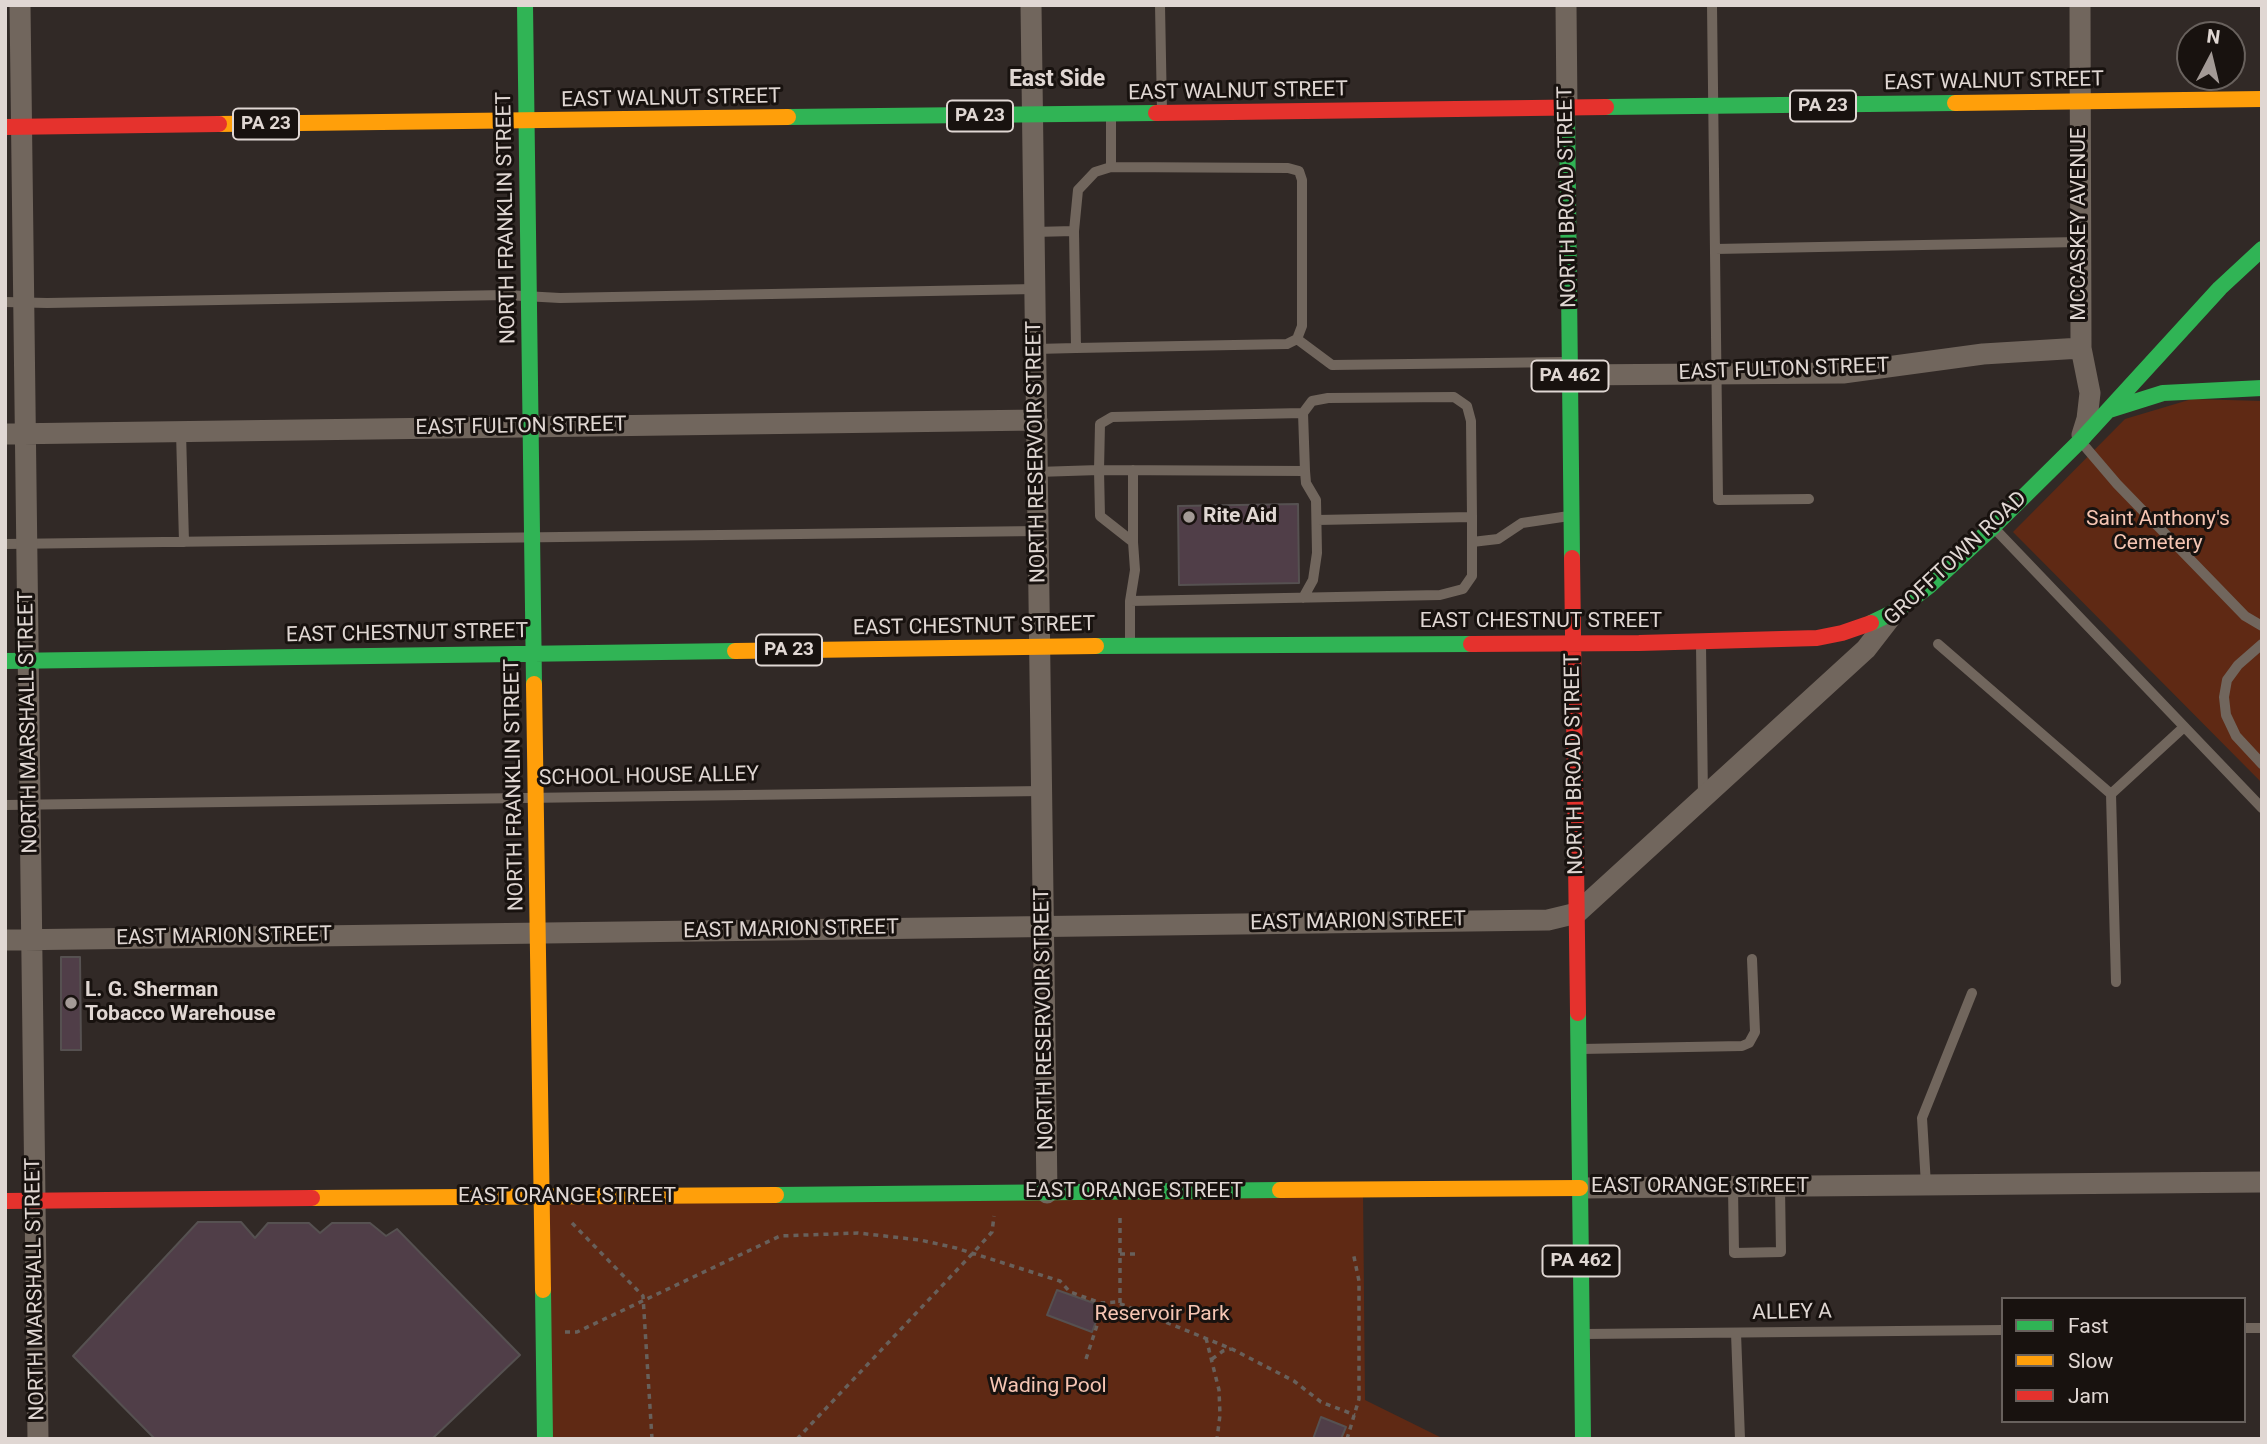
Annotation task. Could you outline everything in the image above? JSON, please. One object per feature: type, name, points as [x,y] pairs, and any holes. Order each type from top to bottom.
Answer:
[{"type":"main road","name":"NORTH FRANKLIN STREET","points":[[525,5],[545,1439]]},
{"type":"main road","name":"EAST WALNUT STREET","points":[[13,127],[2262,99]]},
{"type":"main road","name":"NORTH BROAD STREET","points":[[1567,109],[1583,1439]]},
{"type":"main road","name":"GROFFTOWN ROAD","points":[[1896,611],[1929,586],[1993,527],[2080,441],[2220,288],[2262,249]]},
{"type":"main road","points":[[2109,410],[2163,393],[2257,383]]},
{"type":"main road","name":"EAST CHESTNUT STREET","points":[[5,661],[1040,647],[1701,642],[1817,638],[1861,626],[1896,611]]},
{"type":"main road","name":"EAST ORANGE STREET","points":[[5,1201],[1580,1188]]},
{"type":"street","name":"NORTH MARSHALL STREET","points":[[20,5],[13,127],[16,544],[28,660],[38,1439]]},
{"type":"street","name":"NORTH RESERVOIR STREET","points":[[1031,5],[1047,1193]]},
{"type":"street","name":"NORTH BROAD STREET","points":[[1566,5],[1567,109]]},
{"type":"street","name":"MCCASKEY AVENUE","points":[[2080,5],[2081,348],[2090,406],[2080,441]]},
{"type":"street","name":"EAST FULTON STREET","points":[[1570,368],[1717,374],[1843,373],[1983,354],[2081,348]]},
{"type":"street","name":"EAST FULTON STREET","points":[[15,434],[1037,420]]},
{"type":"street","name":"GROFFTOWN ROAD","points":[[1577,913],[1866,649],[1896,611]]},
{"type":"street","name":"EAST MARION STREET","points":[[5,940],[1548,920],[1577,913]]},
{"type":"street","name":"EAST ORANGE STREET","points":[[1580,1188],[2262,1182]]},
{"type":"lane","points":[[1160,5],[1162,114]]},
{"type":"lane","points":[[1712,5],[1718,500],[1809,499]]},
{"type":"lane","points":[[1111,114],[1111,167]]},
{"type":"lane","points":[[1036,349],[1287,344],[1297,339],[1302,326],[1299,171],[1288,168],[1111,167],[1095,172],[1078,190],[1074,231],[1076,348]]},
{"type":"lane","points":[[1034,232],[1074,231]]},
{"type":"lane","points":[[1715,249],[2079,242]]},
{"type":"lane","points":[[14,302],[552,298],[1035,289]]},
{"type":"lane","points":[[1297,339],[1332,365],[1570,368]]},
{"type":"lane","points":[[1130,601],[1155,600],[1303,598],[1440,595],[1462,589],[1472,576],[1471,421],[1467,406],[1454,397],[1328,398],[1312,401],[1303,413],[1306,483],[1316,500],[1317,553],[1314,580],[1303,598]]},
{"type":"lane","points":[[1133,542],[1100,516],[1100,424],[1112,416],[1303,413]]},
{"type":"lane","points":[[181,432],[184,542]]},
{"type":"lane","points":[[2080,441],[2117,484],[2245,616],[2262,626]]},
{"type":"lane","points":[[1130,646],[1130,601],[1135,570],[1133,470]]},
{"type":"lane","points":[[1038,472],[1305,471]]},
{"type":"lane","points":[[1472,542],[1498,539],[1522,523],[1572,516]]},
{"type":"lane","points":[[1317,520],[1472,517]]},
{"type":"lane","points":[[1993,527],[2262,808]]},
{"type":"lane","points":[[16,544],[1038,531]]},
{"type":"lane","points":[[1701,642],[1703,798]]},
{"type":"lane","points":[[1938,644],[2111,794],[2116,982]]},
{"type":"lane","points":[[2262,644],[2238,665],[2227,680],[2224,697],[2226,715],[2236,736],[2262,764]]},
{"type":"lane","points":[[2111,794],[2184,727]]},
{"type":"lane","name":"SCHOOL HOUSE ALLEY","points":[[5,805],[1042,791]]},
{"type":"lane","points":[[1578,1049],[1749,1043],[1755,1032],[1752,959]]},
{"type":"lane","points":[[1926,1185],[1922,1118],[1972,993]]},
{"type":"lane","points":[[1733,1187],[1734,1253],[1781,1252],[1780,1186]]},
{"type":"lane","name":"ALLEY A","points":[[1582,1334],[2001,1330]]},
{"type":"lane","points":[[1736,1332],[1740,1439]]},
{"type":"path","points":[[1120,1192],[1120,1303]]},
{"type":"path","points":[[797,1439],[992,1232],[994,1217]]},
{"type":"path","points":[[575,1225],[640,1292],[644,1300],[652,1439]]},
{"type":"path","points":[[577,1332],[788,1234],[858,1233],[920,1240],[973,1253],[1060,1281],[1070,1292],[1104,1304],[1112,1301],[1120,1303],[1232,1349],[1294,1381],[1321,1402],[1355,1415]]},
{"type":"path","points":[[1347,1439],[1359,1399],[1359,1281],[1353,1252]]},
{"type":"path","points":[[1120,1254],[1135,1254]]},
{"type":"path","points":[[1086,1359],[1104,1304]]},
{"type":"path","points":[[1206,1338],[1220,1404],[1217,1439]]},
{"type":"path","points":[[1212,1359],[1223,1351],[1232,1349]]},
{"type":"green space","name":"Saint Anthony's Cemetery","points":[[2192,399],[2262,401],[2262,783],[2013,532],[2125,419]]},
{"type":"green space","name":"Reservoir Park","points":[[1363,1190],[1365,1400],[1444,1439],[545,1439],[541,1197]]},
{"type":"building","name":"Rite Aid","points":[[1298,504],[1299,583],[1179,585],[1178,506]]},
{"type":"building","name":"L. G. Sherman Tobacco Warehouse","points":[[61,957],[80,957],[81,1050],[61,1050]]},
{"type":"building","points":[[198,1222],[241,1222],[255,1238],[268,1223],[309,1223],[320,1233],[332,1223],[370,1223],[386,1236],[397,1229],[520,1355],[432,1439],[155,1439],[73,1356]]},
{"type":"building","points":[[1057,1290],[1102,1306],[1092,1332],[1047,1315]]},
{"type":"building","points":[[1321,1417],[1346,1427],[1341,1439],[1313,1439]]},
{"type":"traffic: fast","points":[[525,5],[534,684]]},
{"type":"traffic: fast","points":[[1606,107],[1955,103]]},
{"type":"traffic: fast","points":[[1567,109],[1572,558]]},
{"type":"traffic: fast","points":[[788,117],[1156,113]]},
{"type":"traffic: fast","points":[[1871,623],[1896,611],[1929,586],[1993,527],[2080,441],[2220,288],[2262,249]]},
{"type":"traffic: fast","points":[[2109,410],[2163,393],[2262,388]]},
{"type":"traffic: fast","points":[[1096,646],[1471,644]]},
{"type":"traffic: fast","points":[[5,661],[735,651]]},
{"type":"traffic: fast","points":[[1578,1013],[1583,1439]]},
{"type":"traffic: fast","points":[[776,1195],[1280,1190]]},
{"type":"traffic: fast","points":[[543,1290],[545,1439]]},
{"type":"traffic: slow","points":[[1955,103],[2262,99]]},
{"type":"traffic: slow","points":[[219,124],[788,117]]},
{"type":"traffic: slow","points":[[735,651],[1096,646]]},
{"type":"traffic: slow","points":[[534,684],[543,1290]]},
{"type":"traffic: slow","points":[[1280,1190],[1580,1188]]},
{"type":"traffic: slow","points":[[312,1198],[776,1195]]},
{"type":"traffic: jam","points":[[1156,113],[1606,107]]},
{"type":"traffic: jam","points":[[5,127],[219,124]]},
{"type":"traffic: jam","points":[[1572,558],[1578,1013]]},
{"type":"traffic: jam","points":[[1471,644],[1817,638],[1871,623]]},
{"type":"traffic: jam","points":[[5,1201],[312,1198]]},
{"type":"place","name":"Rite Aid","points":[[1189,517]]},
{"type":"place","name":"L. G. Sherman Tobacco Warehouse","points":[[71,1003]]},
{"type":"district","name":"East Side","points":[[1057,80]]},
{"type":"park label","name":"Wading Pool","points":[[1048,1387]]}]
